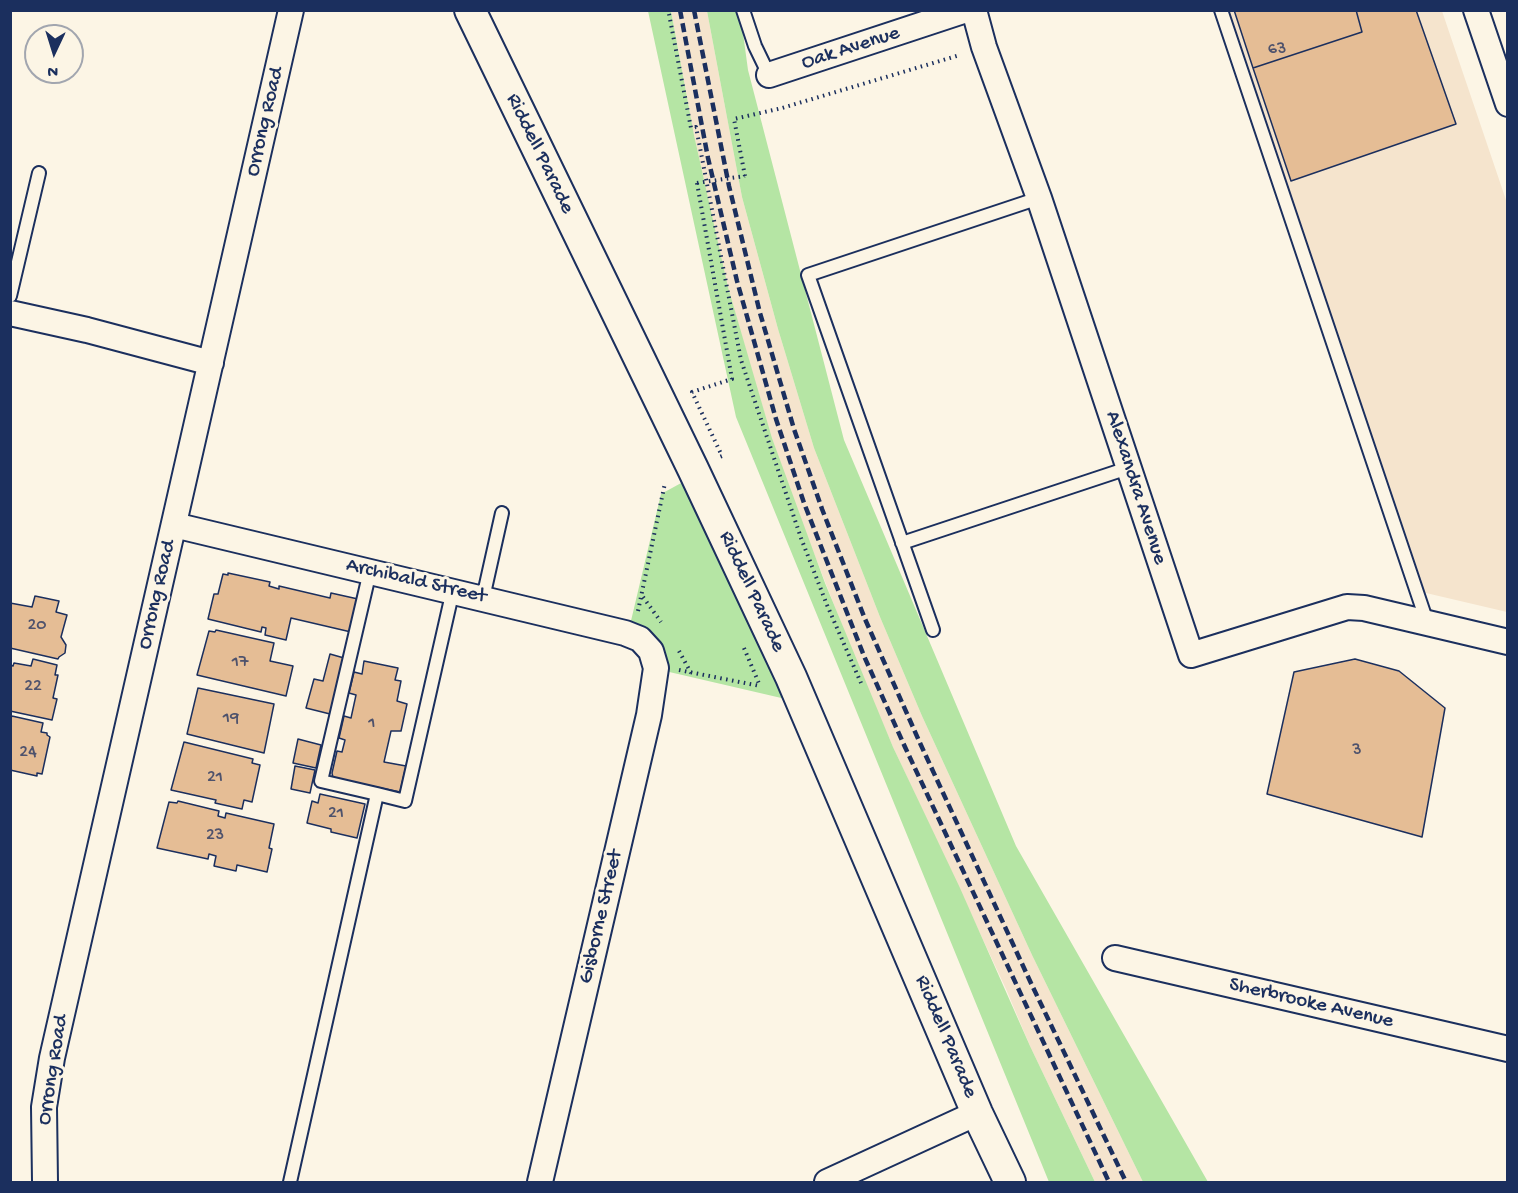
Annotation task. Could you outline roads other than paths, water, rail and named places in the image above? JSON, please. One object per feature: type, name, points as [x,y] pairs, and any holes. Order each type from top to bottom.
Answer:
[{"type":"street","name":"Orrong Road","points":[[45,1182],[43,1132],[47,1084],[291,10]]},
{"type":"street","name":"Riddell Parade","points":[[470,10],[693,469],[791,677],[978,1113],[1010,1182]]},
{"type":"street","name":"Oak Avenue","points":[[769,75],[966,10]]},
{"type":"street","name":"Alexandra Avenue","points":[[974,10],[984,47],[1039,198],[1191,655],[1347,607],[1364,608],[1508,642]]},
{"type":"street","points":[[1476,10],[1499,57],[1508,104]]},
{"type":"street","points":[[10,313],[212,357]]},
{"type":"street","name":"Archibald Street","points":[[174,525],[453,590],[632,635],[645,643],[653,658]]},
{"type":"street","name":"Gisborne Street","points":[[540,1182],[649,715],[656,678],[653,658]]},
{"type":"street","name":"Sherbrooke Avenue","points":[[1116,958],[1508,1049]]},
{"type":"street","points":[[827,1182],[978,1113]]},
{"type":"lane","points":[[743,10],[755,46],[769,75]]},
{"type":"lane","points":[[1221,10],[1427,622]]},
{"type":"lane","points":[[10,296],[39,173]]},
{"type":"lane","points":[[933,630],[808,275],[1039,198]]},
{"type":"lane","points":[[902,543],[1128,468]]},
{"type":"lane","points":[[483,598],[502,513]]},
{"type":"lane","points":[[369,571],[321,781],[405,801],[453,590]]},
{"type":"lane","points":[[290,1182],[377,794]]},
{"type":"railway","points":[[680,10],[708,158],[737,281],[776,419],[804,503],[864,656],[1109,1182]]},
{"type":"railway","points":[[694,10],[729,186],[760,313],[794,429],[822,509],[865,619],[920,743],[1126,1182]]}]
